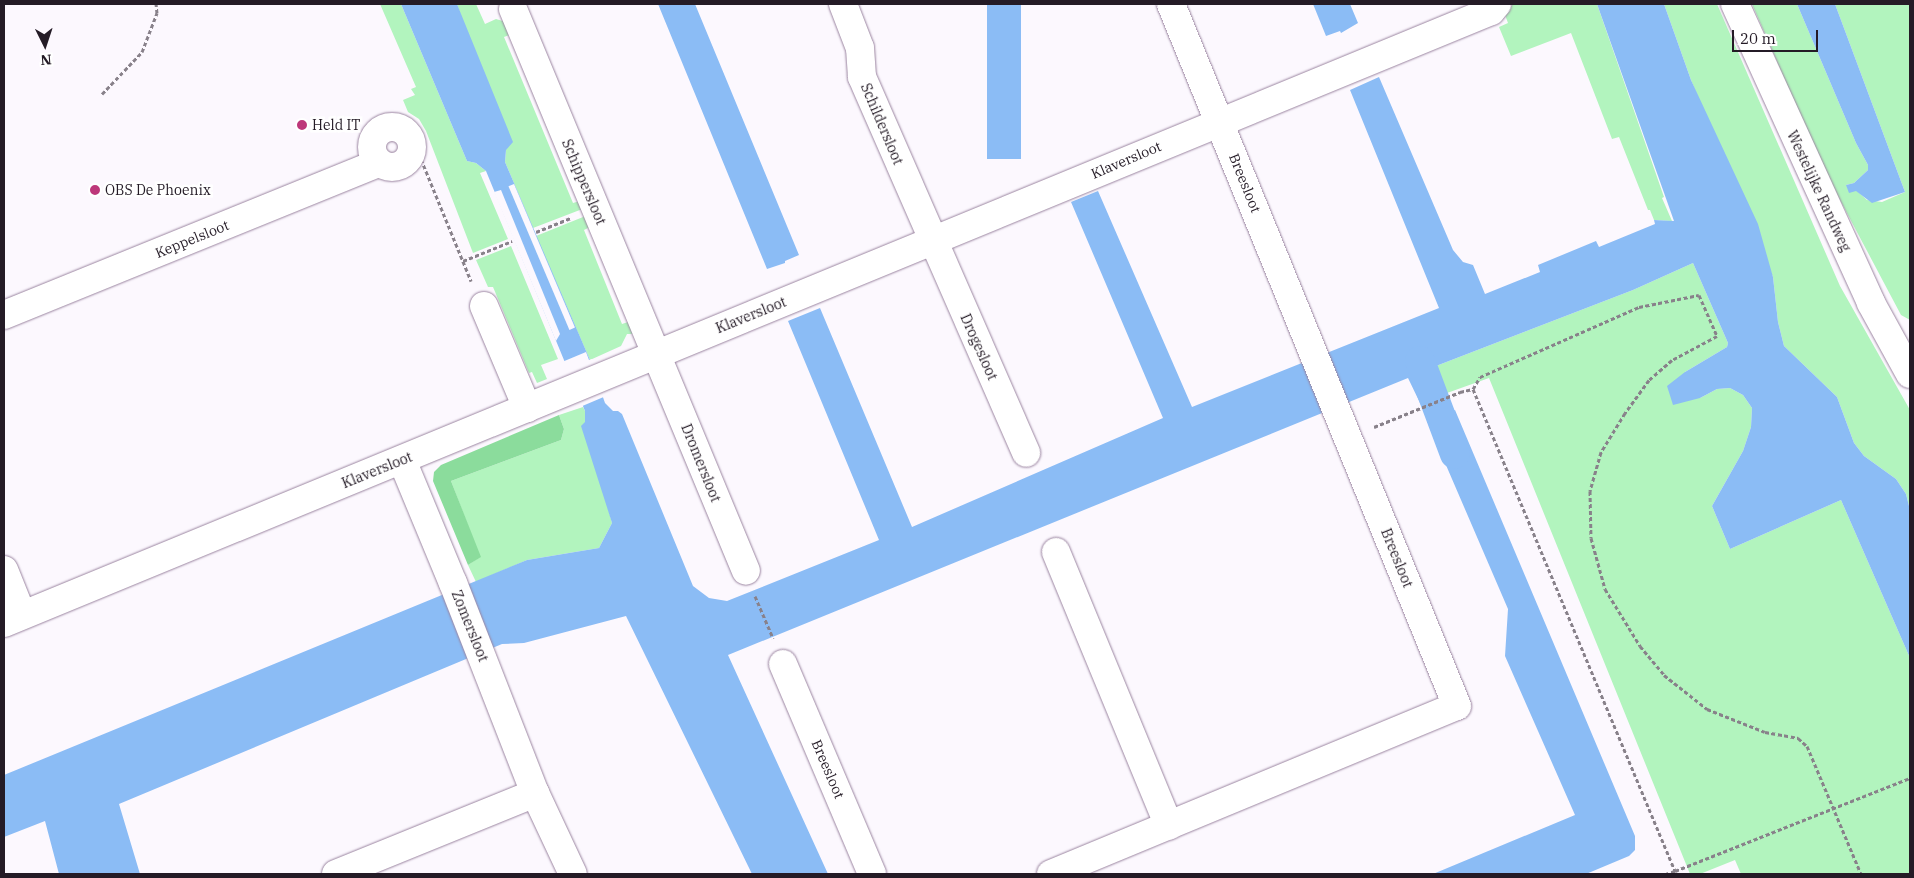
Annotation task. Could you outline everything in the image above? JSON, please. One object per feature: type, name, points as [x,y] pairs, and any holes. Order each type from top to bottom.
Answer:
[{"type":"street","name":"Schildersloot","points":[[844,4],[860,48],[862,77],[932,241]]},
{"type":"street","name":"Breesloot","points":[[1051,874],[1457,706],[1171,4]]},
{"type":"street","name":"Klaversloot","points":[[13,619],[1491,11],[1497,4]]},
{"type":"street","name":"Westelijke Randweg","points":[[1735,4],[1872,303],[1910,374]]},
{"type":"street","name":"Schippersloot","points":[[508,6],[656,354]]},
{"type":"street","name":"Keppelsloot","points":[[4,315],[379,163],[374,157],[372,143],[374,136],[386,127],[394,126],[408,133],[413,147]]},
{"type":"street","name":"Drogesloot","points":[[932,241],[1026,453]]},
{"type":"street","points":[[484,306],[526,408]]},
{"type":"street","name":"Dromersloot","points":[[656,354],[746,571]]},
{"type":"street","name":"Zomersloot","points":[[402,460],[453,583],[535,793],[573,874]]},
{"type":"street","points":[[1056,552],[1169,826]]},
{"type":"street","points":[[4,570],[13,619]]},
{"type":"street","name":"Breesloot","points":[[784,664],[872,874]]},
{"type":"street","points":[[336,874],[535,793]]},
{"type":"path","points":[[102,94],[142,52],[157,13],[156,4]]},
{"type":"path","points":[[413,147],[420,159],[477,297],[484,306]]},
{"type":"path","points":[[536,232],[553,225]]},
{"type":"path","points":[[463,261],[512,241]]},
{"type":"path","points":[[1343,428],[1410,412],[1460,392],[1473,389],[1480,377],[1639,307],[1699,295],[1717,336],[1672,360],[1649,380],[1625,413],[1601,452],[1590,491],[1591,538],[1606,589],[1640,646],[1664,675],[1707,709],[1765,732],[1798,738],[1807,746],[1861,874]]},
{"type":"path","points":[[1473,389],[1674,871]]},
{"type":"path","points":[[746,571],[784,664]]},
{"type":"path","points":[[1666,874],[1833,806],[1910,778]]},
{"type":"green space","points":[[380,4],[401,4],[467,161],[476,163],[486,171],[480,173],[508,239],[473,253],[426,131],[419,119],[408,112],[403,100],[415,95],[411,89],[416,87]]},
{"type":"green space","points":[[457,4],[476,4],[485,24],[496,19],[506,22],[512,34],[504,37],[573,203],[580,201],[585,208],[533,228],[505,162],[506,150]]},
{"type":"green space","points":[[1513,4],[1597,4],[1664,197],[1662,198],[1672,221],[1654,220],[1650,210],[1648,210],[1619,137],[1612,139],[1571,33],[1511,56],[1499,27],[1508,23],[1505,15]]},
{"type":"green space","points":[[1664,4],[1717,4],[1840,286],[1910,410],[1910,510],[1906,494],[1896,479],[1864,456],[1854,443],[1837,397],[1784,346],[1778,322],[1773,277],[1691,80]]},
{"type":"green space","points":[[1752,4],[1797,4],[1856,143],[1868,165],[1868,170],[1854,183],[1846,185],[1856,190],[1867,200],[1882,202],[1905,192],[1835,4],[1910,4],[1910,320],[1901,315],[1840,200],[1801,117]]},
{"type":"green space","points":[[588,215],[590,227],[584,230],[622,324],[631,321],[636,334],[627,334],[621,346],[590,360],[536,236]]},
{"type":"green space","points":[[511,246],[558,359],[541,365],[547,379],[537,383],[532,372],[529,373],[493,287],[488,287],[476,260]]},
{"type":"green space","points":[[1693,263],[1728,343],[1727,347],[1685,372],[1700,398],[1717,389],[1730,388],[1743,395],[1752,408],[1751,427],[1743,451],[1712,506],[1730,549],[1841,500],[1910,658],[1910,874],[1741,874],[1735,860],[1700,874],[1690,874],[1489,378],[1447,393],[1436,366],[1633,290]]},
{"type":"green space","points":[[583,407],[585,422],[612,523],[599,548],[527,560],[476,582],[468,565],[480,557],[451,481],[561,440],[564,429],[559,415]]},
{"type":"green space","points":[[559,415],[564,429],[561,440],[451,481],[481,557],[468,565],[433,481],[434,472],[441,465]]},
{"type":"water","points":[[401,4],[457,4],[513,142],[506,150],[505,162],[590,360],[605,403],[613,411],[618,411],[622,414],[693,586],[709,598],[727,601],[879,540],[788,321],[820,308],[912,527],[1163,418],[1071,202],[1098,191],[1192,407],[1439,308],[1350,90],[1379,77],[1453,250],[1463,262],[1473,265],[1485,294],[1540,272],[1538,265],[1596,241],[1599,247],[1655,224],[1654,220],[1674,221],[1597,4],[1664,4],[1691,80],[1758,224],[1773,277],[1778,322],[1784,346],[1837,397],[1854,443],[1864,456],[1896,479],[1906,494],[1910,510],[1910,658],[1841,500],[1730,549],[1712,506],[1743,451],[1751,427],[1752,408],[1743,395],[1730,388],[1717,389],[1700,398],[1673,405],[1667,386],[1685,372],[1727,347],[1728,343],[1693,263],[1633,290],[1436,366],[1447,393],[1421,405],[1408,378],[728,655],[828,874],[752,874],[626,616],[524,643],[502,644],[119,804],[140,874],[59,874],[45,821],[4,837],[4,775],[527,560],[599,548],[612,523],[581,426],[585,422],[585,411],[486,171],[476,163],[467,161]]},
{"type":"water","points":[[658,4],[695,4],[799,255],[785,261],[785,263],[767,269]]},
{"type":"water","points":[[987,4],[1021,4],[1021,159],[987,159]]},
{"type":"water","points":[[1313,4],[1350,4],[1358,23],[1341,33],[1340,31],[1326,36]]},
{"type":"water","points":[[1797,4],[1835,4],[1905,192],[1872,203],[1856,191],[1849,193],[1846,185],[1854,183],[1868,170],[1868,165],[1856,143]]},
{"type":"water","points":[[1455,410],[1635,836],[1635,850],[1629,856],[1586,874],[1433,874],[1575,815],[1505,656],[1508,609],[1427,421]]},
{"type":"pier","points":[[514,184],[575,328],[569,330],[508,186]]},
{"type":"pier","points":[[501,190],[560,334],[556,341],[494,192]]},
{"type":"pier","points":[[586,352],[589,360],[592,359],[606,396],[580,407],[562,362]]},
{"type":"waterway","points":[[1420,361],[1455,454]]},
{"type":"place","name":"Held IT","points":[[302,125]]},
{"type":"place","name":"OBS De Phoenix","points":[[95,190]]}]
